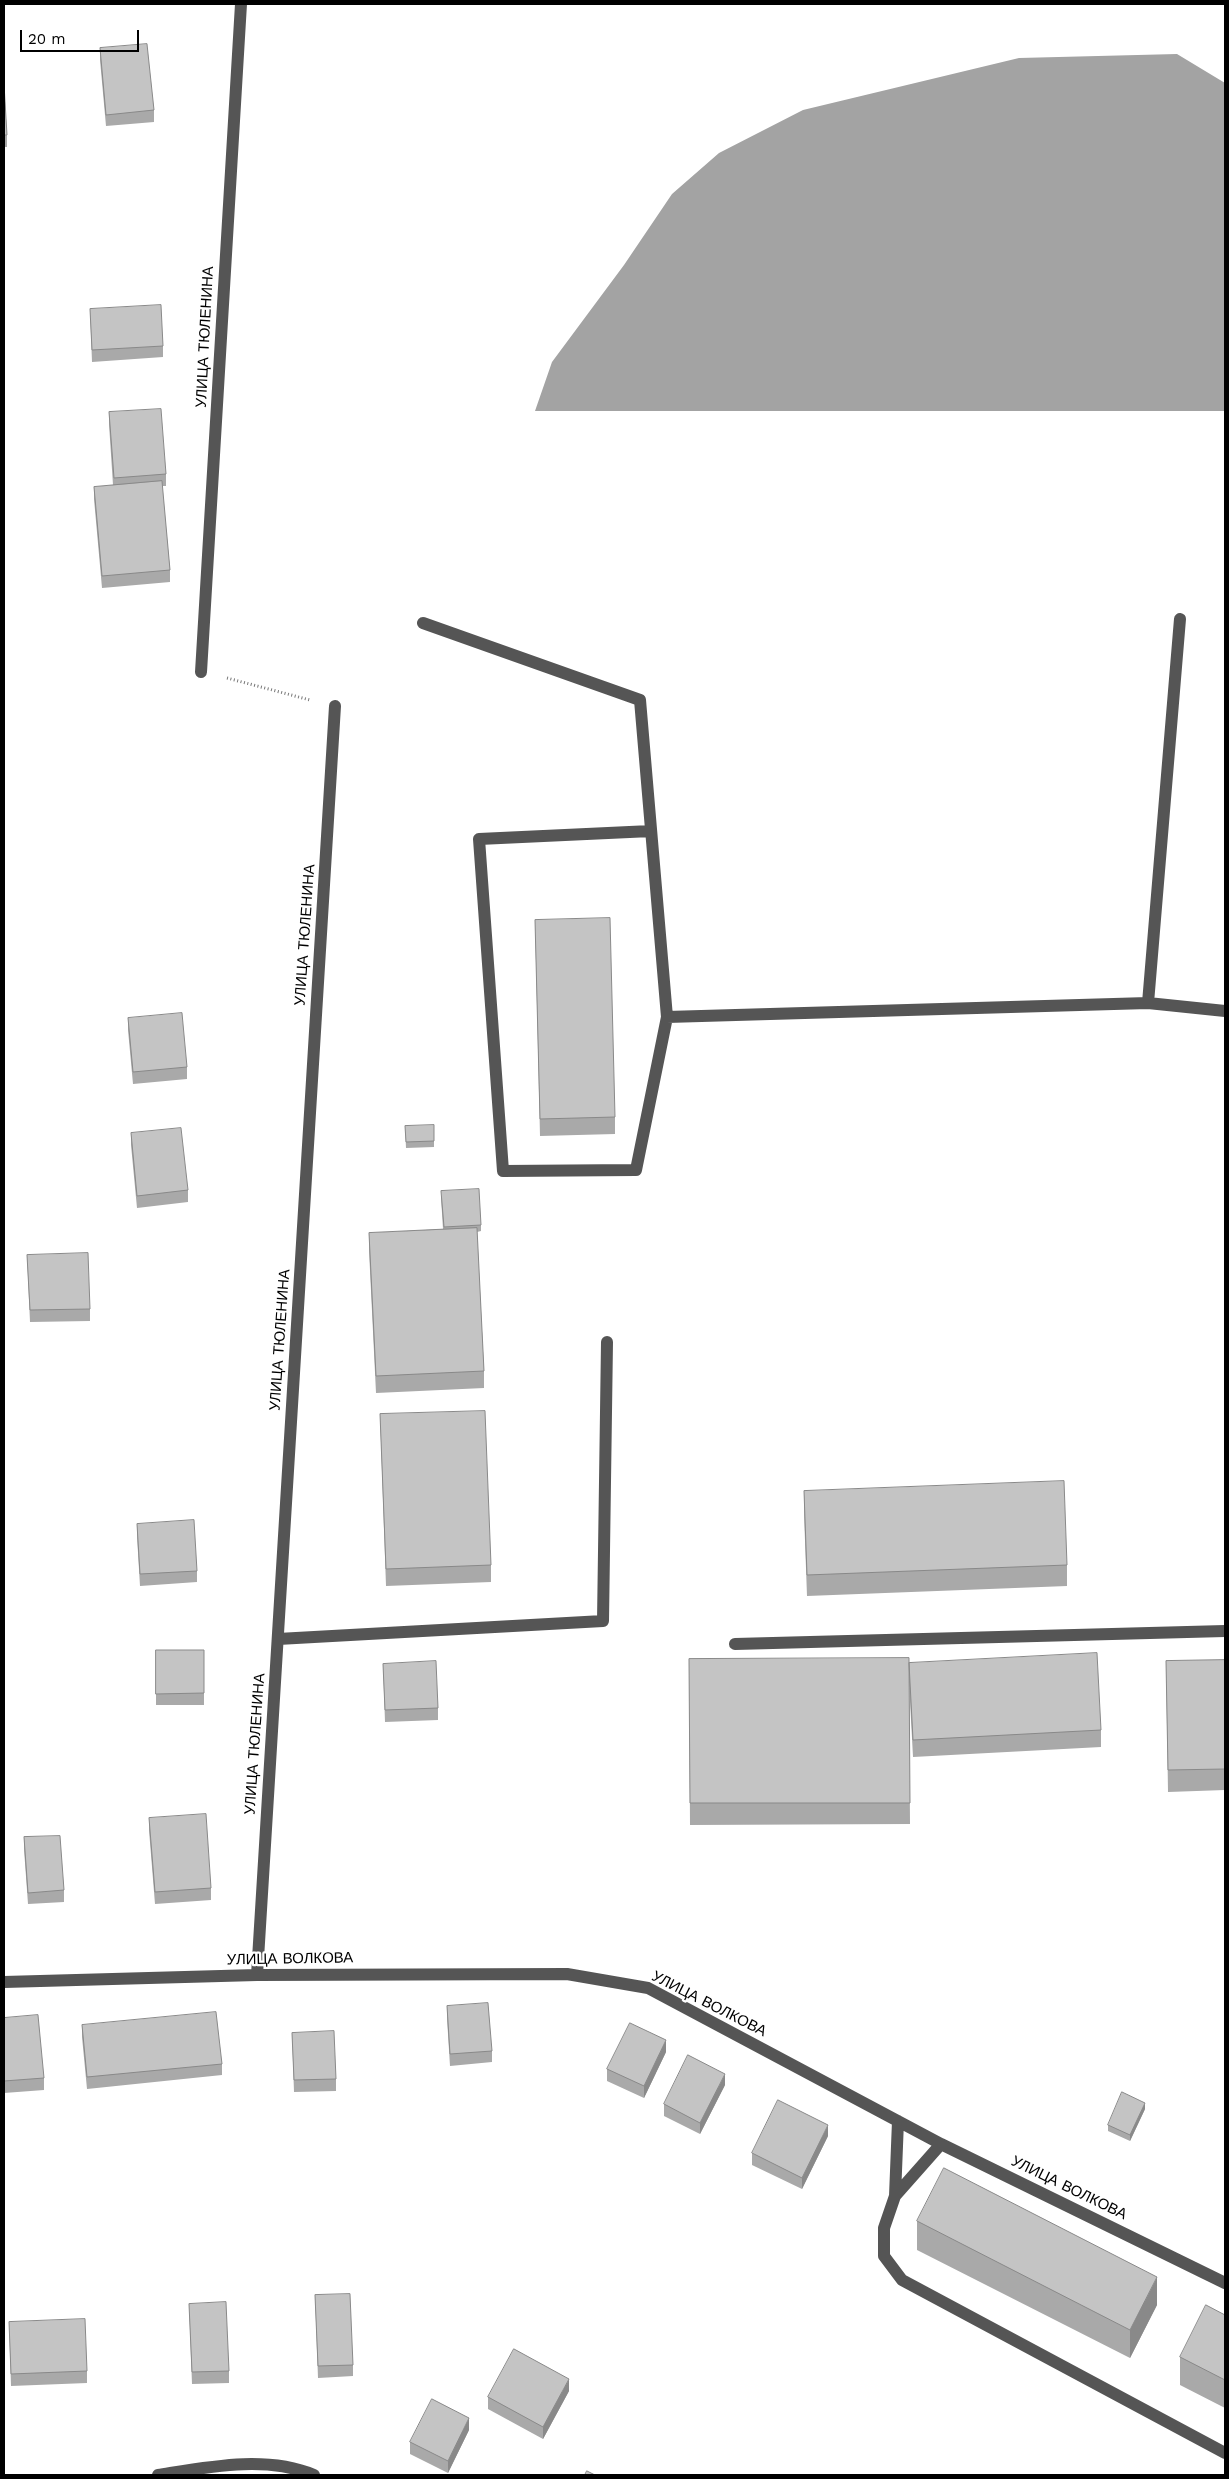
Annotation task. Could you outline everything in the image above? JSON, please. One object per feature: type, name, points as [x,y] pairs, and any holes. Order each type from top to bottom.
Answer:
[{"type":"street","name":"УЛИЦА ТЮЛЕНИНА","points":[[201,672],[241,4]]},
{"type":"street","points":[[1148,1003],[1180,619]]},
{"type":"street","points":[[423,623],[640,700],[652,831],[667,1017],[636,1170],[503,1171],[479,840],[652,831]]},
{"type":"street","name":"УЛИЦА ТЮЛЕНИНА","points":[[257,1975],[335,706]]},
{"type":"street","points":[[667,1017],[1148,1003],[1225,1011]]},
{"type":"street","points":[[278,1639],[603,1621],[607,1342]]},
{"type":"street","points":[[735,1644],[1225,1631]]},
{"type":"street","name":"УЛИЦА ВОЛКОВА","points":[[4,1982],[257,1975],[567,1974],[648,1988],[941,2144],[1225,2283]]},
{"type":"street","points":[[898,2121],[895,2196],[884,2228],[884,2256],[902,2280],[1225,2453]]},
{"type":"street","points":[[895,2196],[941,2144]]},
{"type":"street","points":[[158,2475],[237,2464],[298,2468],[314,2475]]},
{"type":"path","points":[[201,672],[335,706]]},
{"type":"shaded area","points":[[1177,54],[1225,83],[1225,411],[535,411],[552,362],[624,265],[672,194],[719,153],[803,110],[1019,58]]},
{"type":"building","points":[[147,44],[154,110],[106,115],[100,48]]},
{"type":"building","points":[[4,84],[7,135],[4,135]]},
{"type":"building","points":[[161,305],[163,346],[92,350],[90,309]]},
{"type":"building","points":[[161,409],[166,474],[114,478],[109,412]]},
{"type":"building","points":[[162,481],[170,570],[102,576],[94,487]]},
{"type":"building","points":[[610,918],[615,1117],[540,1119],[535,920]]},
{"type":"building","points":[[182,1013],[187,1067],[133,1072],[128,1018]]},
{"type":"building","points":[[434,1125],[434,1141],[406,1142],[405,1126]]},
{"type":"building","points":[[181,1128],[188,1190],[137,1196],[131,1133]]},
{"type":"building","points":[[479,1189],[481,1225],[444,1227],[441,1191]]},
{"type":"building","points":[[477,1228],[484,1371],[376,1376],[369,1233]]},
{"type":"building","points":[[88,1253],[90,1309],[30,1310],[27,1255]]},
{"type":"building","points":[[485,1411],[491,1565],[386,1569],[380,1414]]},
{"type":"building","points":[[1064,1481],[1067,1565],[807,1575],[804,1491]]},
{"type":"building","points":[[194,1520],[197,1571],[140,1574],[137,1524]]},
{"type":"building","points":[[156,1650],[204,1650],[204,1693],[156,1694]]},
{"type":"building","points":[[1097,1653],[1101,1730],[913,1740],[909,1663]]},
{"type":"building","points":[[909,1658],[910,1803],[690,1803],[689,1659]]},
{"type":"building","points":[[1225,1660],[1225,1769],[1168,1770],[1166,1661]]},
{"type":"building","points":[[436,1661],[438,1708],[385,1710],[383,1664]]},
{"type":"building","points":[[206,1814],[211,1888],[155,1892],[149,1818]]},
{"type":"building","points":[[60,1836],[64,1890],[28,1893],[24,1837]]},
{"type":"building","points":[[488,2003],[492,2051],[450,2054],[447,2006]]},
{"type":"building","points":[[216,2012],[222,2064],[87,2077],[82,2025]]},
{"type":"building","points":[[38,2015],[44,2078],[4,2081],[4,2018]]},
{"type":"building","points":[[630,2023],[666,2040],[644,2086],[607,2069]]},
{"type":"building","points":[[334,2031],[336,2079],[294,2080],[292,2033]]},
{"type":"building","points":[[688,2055],[725,2074],[700,2123],[664,2104]]},
{"type":"building","points":[[1122,2092],[1145,2103],[1130,2135],[1108,2125]]},
{"type":"building","points":[[778,2100],[828,2125],[802,2178],[752,2153]]},
{"type":"building","points":[[944,2168],[1157,2277],[1130,2330],[917,2221]]},
{"type":"building","points":[[350,2294],[353,2365],[318,2366],[315,2295]]},
{"type":"building","points":[[226,2302],[229,2371],[192,2372],[189,2304]]},
{"type":"building","points":[[1206,2305],[1225,2315],[1225,2380],[1180,2357]]},
{"type":"building","points":[[85,2319],[87,2371],[11,2374],[9,2322]]},
{"type":"building","points":[[514,2349],[569,2379],[543,2427],[488,2397]]},
{"type":"building","points":[[432,2399],[469,2418],[448,2461],[410,2442]]},
{"type":"building","points":[[587,2471],[595,2475],[585,2475]]}]
